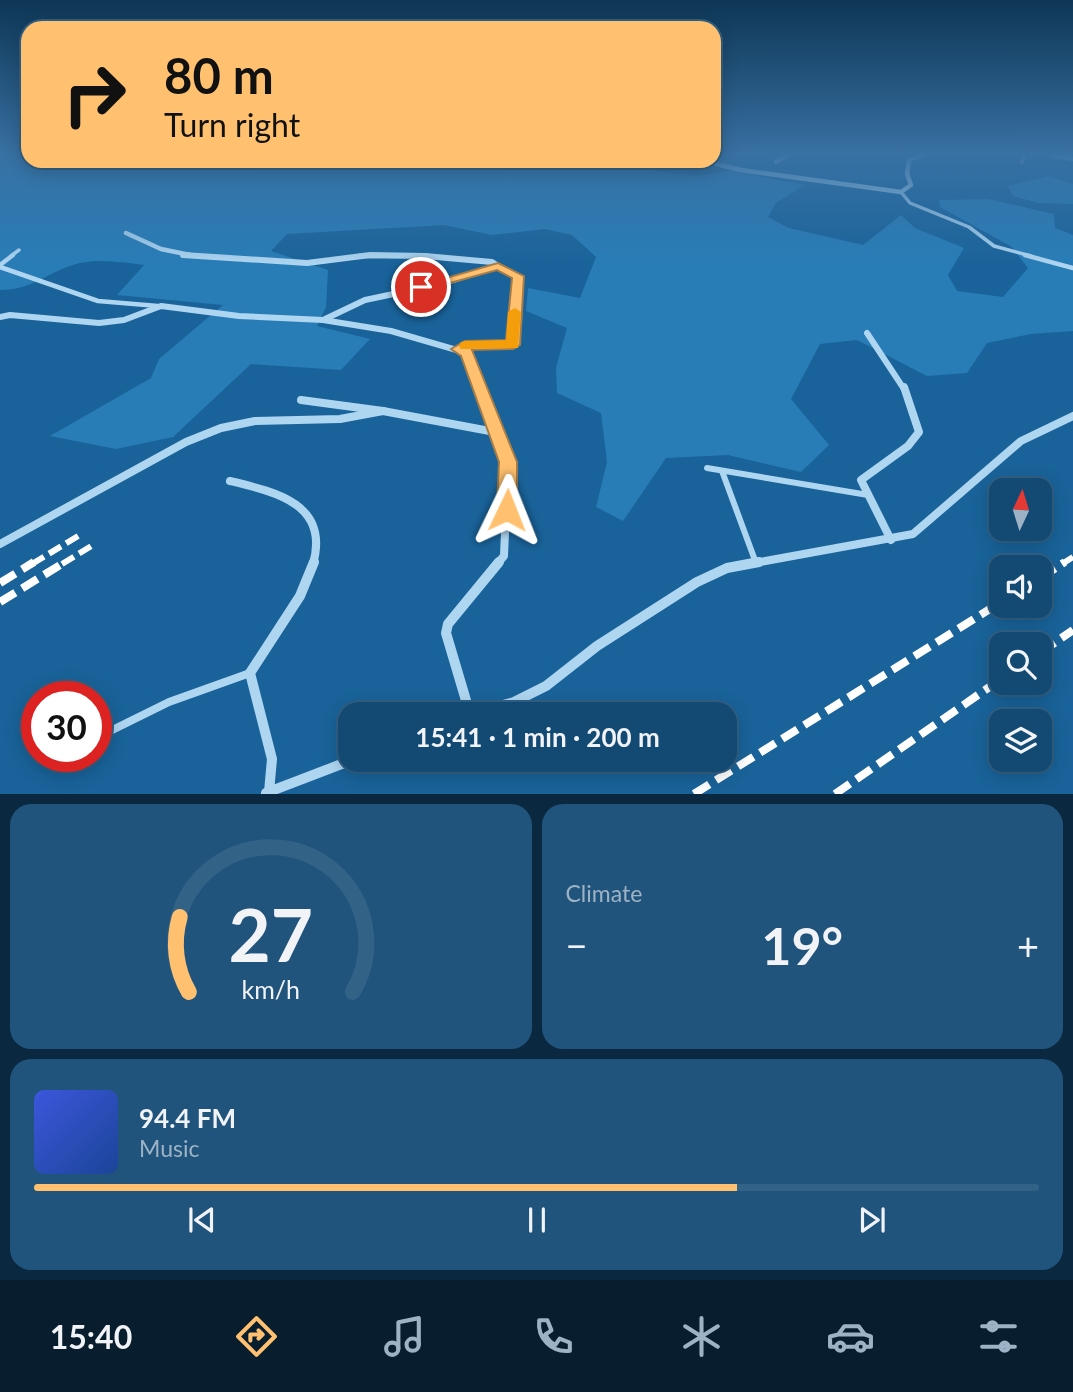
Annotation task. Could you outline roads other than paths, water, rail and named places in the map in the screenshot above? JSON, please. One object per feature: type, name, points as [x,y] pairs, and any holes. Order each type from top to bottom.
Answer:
[{"type":"street","points":[[126,233],[161,249],[189,256],[307,264],[370,255],[425,256],[492,262],[498,266]]},
{"type":"street","points":[[323,320],[369,299],[442,284],[498,266]]},
{"type":"street","points":[[0,317],[10,315],[99,323],[124,320],[161,306],[239,316],[323,320],[391,331],[467,353],[508,462],[504,556],[448,624],[446,633],[466,702]]},
{"type":"street","points":[[867,332],[904,388],[919,432],[908,446],[861,480],[891,540]]},
{"type":"street","points":[[301,400],[383,411],[495,432]]},
{"type":"street","points":[[0,544],[186,442],[220,428],[255,421],[340,419],[383,411]]},
{"type":"street","points":[[514,702],[546,686],[597,646],[697,582],[727,568],[913,534],[1021,441],[1073,416]]},
{"type":"street","points":[[230,481],[273,492],[310,515],[318,537],[316,559],[303,594],[250,673],[272,759],[267,793],[338,765]]},
{"type":"lane","points":[[901,192],[905,200],[969,227],[994,246],[1073,268]]},
{"type":"lane","points":[[0,266],[19,250]]},
{"type":"lane","points":[[0,266],[97,301],[161,306]]},
{"type":"lane","points":[[458,349],[465,346],[513,345],[518,276],[498,266]]},
{"type":"lane","points":[[707,468],[868,495]]},
{"type":"lane","points":[[722,471],[756,564]]},
{"type":"lane","points":[[112,730],[169,702],[250,673]]},
{"type":"railway","points":[[32,564],[83,533]]},
{"type":"railway","points":[[62,564],[93,545]]},
{"type":"railway","points":[[1062,564],[1073,557]]},
{"type":"railway","points":[[0,583],[34,562]]},
{"type":"railway","points":[[0,602],[65,562]]},
{"type":"railway","points":[[1052,570],[1065,562]]},
{"type":"railway","points":[[694,794],[989,610]]},
{"type":"railway","points":[[1052,645],[1073,630]]},
{"type":"railway","points":[[835,794],[989,687]]}]
